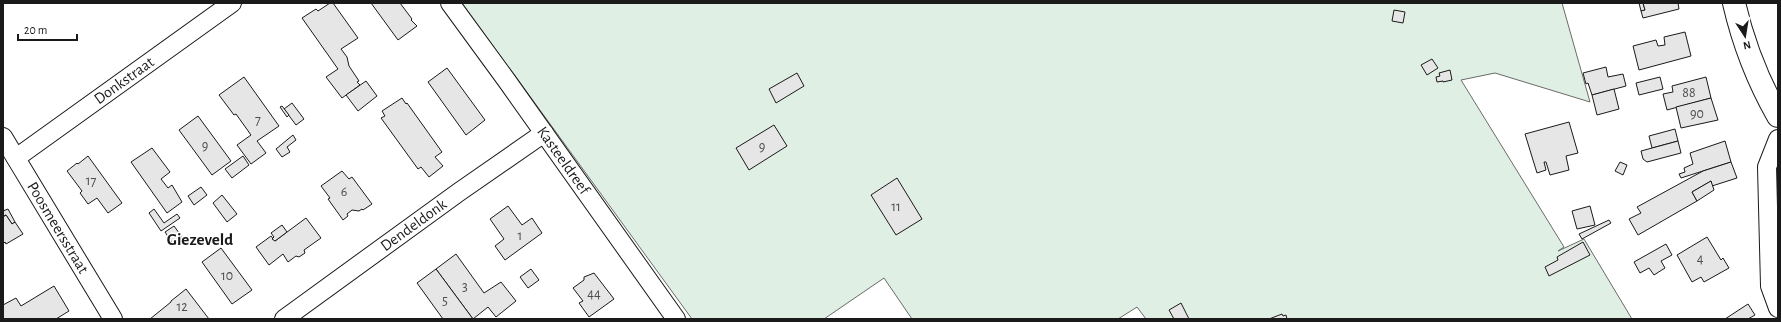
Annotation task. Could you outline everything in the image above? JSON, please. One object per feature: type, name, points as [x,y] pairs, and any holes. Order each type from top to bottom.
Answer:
[{"type":"street","name":"Donkstraat","points":[[16,158],[232,3]]},
{"type":"street","name":"Kasteeldreef","points":[[450,3],[676,319]]},
{"type":"street","points":[[1734,3],[1757,72],[1778,116]]},
{"type":"street","name":"Dendeldonk","points":[[284,319],[544,133]]},
{"type":"street","name":"Poosmeersstraat","points":[[3,137],[113,319]]},
{"type":"street","points":[[1778,139],[1767,167],[1770,286],[1778,308]]},
{"type":"green space","points":[[462,3],[1562,3],[1590,102],[1495,73],[1461,80],[1564,247],[1558,251],[1584,239],[1632,319],[1146,319],[1137,307],[1118,319],[912,319],[884,278],[824,319],[692,319]]},
{"type":"building","points":[[330,3],[333,3],[358,38],[341,49],[347,57],[349,66],[360,85],[342,98],[326,77],[338,69],[302,18],[316,9],[318,11]]},
{"type":"building","points":[[371,3],[400,3],[412,19],[411,20],[417,26],[398,40]]},
{"type":"building","points":[[1639,3],[1643,3],[1645,10],[1641,11]]},
{"type":"building","points":[[1643,3],[1678,3],[1679,9],[1643,18],[1641,11],[1645,10]]},
{"type":"building","points":[[1394,10],[1405,12],[1403,23],[1392,21]]},
{"type":"building","points":[[1685,32],[1691,56],[1639,70],[1633,46],[1656,40],[1658,46],[1665,45],[1664,37]]},
{"type":"building","points":[[1432,59],[1438,68],[1427,75],[1421,65]]},
{"type":"building","points":[[1606,67],[1608,77],[1623,74],[1626,86],[1592,95],[1588,83],[1586,84],[1583,73]]},
{"type":"building","points":[[447,68],[485,120],[466,135],[428,82]]},
{"type":"building","points":[[1450,70],[1452,80],[1437,82],[1436,77],[1440,76],[1439,73]]},
{"type":"building","points":[[797,73],[804,86],[776,103],[769,89]]},
{"type":"building","points":[[244,77],[279,126],[257,141],[266,153],[251,164],[237,145],[251,135],[236,114],[234,115],[219,95]]},
{"type":"building","points":[[1660,77],[1663,89],[1639,95],[1636,83]]},
{"type":"building","points":[[1706,77],[1711,98],[1667,110],[1663,94],[1673,92],[1672,86]]},
{"type":"building","points":[[366,81],[377,96],[358,111],[346,95]]},
{"type":"building","points":[[1614,89],[1619,109],[1597,115],[1592,95]]},
{"type":"building","points":[[402,98],[442,152],[435,157],[443,166],[429,177],[421,167],[418,169],[381,118],[385,116],[382,111]]},
{"type":"building","points":[[1711,98],[1718,120],[1681,128],[1676,107]]},
{"type":"building","points":[[292,103],[304,119],[296,125],[284,109]]},
{"type":"building","points":[[282,106],[289,115],[287,117],[280,107]]},
{"type":"building","points":[[198,116],[231,161],[212,175],[179,130]]},
{"type":"building","points":[[1569,122],[1578,153],[1566,156],[1569,170],[1550,175],[1546,162],[1544,162],[1546,170],[1537,173],[1525,134]]},
{"type":"building","points":[[774,125],[787,146],[749,170],[736,148]]},
{"type":"building","points":[[1675,129],[1678,141],[1652,148],[1649,136]]},
{"type":"building","points":[[293,135],[296,140],[287,147],[290,152],[282,157],[276,149]]},
{"type":"building","points":[[1678,141],[1681,153],[1647,162],[1643,159],[1641,151]]},
{"type":"building","points":[[1725,141],[1731,162],[1681,178],[1679,174],[1685,172],[1684,168],[1693,164],[1690,153]]},
{"type":"building","points":[[152,148],[170,172],[161,179],[168,188],[172,185],[182,202],[167,213],[131,162]]},
{"type":"building","points":[[88,156],[122,203],[108,213],[97,198],[88,204],[80,193],[82,191],[67,171]]},
{"type":"building","points":[[243,156],[249,165],[232,178],[225,169]]},
{"type":"building","points":[[1620,162],[1627,165],[1623,175],[1615,171]]},
{"type":"building","points":[[1731,162],[1737,178],[1712,186],[1711,181],[1692,192],[1697,201],[1638,235],[1629,219],[1641,213],[1637,207],[1703,171]]},
{"type":"building","points":[[342,171],[349,179],[352,177],[372,204],[363,210],[352,210],[343,220],[321,186]]},
{"type":"building","points":[[897,178],[922,219],[896,235],[871,195]]},
{"type":"building","points":[[1711,181],[1714,190],[1697,201],[1692,192]]},
{"type":"building","points":[[201,187],[207,195],[194,205],[188,196]]},
{"type":"building","points":[[222,195],[237,214],[227,222],[213,203]]},
{"type":"building","points":[[508,206],[522,225],[532,218],[542,233],[505,260],[495,246],[504,239],[490,219]]},
{"type":"building","points":[[1590,206],[1595,225],[1577,229],[1572,211]]},
{"type":"building","points":[[8,209],[15,222],[12,224],[6,215],[4,216],[3,214],[3,211]]},
{"type":"building","points":[[154,209],[164,223],[177,214],[180,218],[161,231],[149,213]]},
{"type":"building","points":[[6,215],[12,224],[15,222],[23,234],[6,244],[5,242],[3,244],[3,217]]},
{"type":"building","points":[[306,218],[321,238],[304,250],[305,253],[299,257],[296,256],[288,262],[283,254],[269,265],[256,247],[271,236],[275,241]]},
{"type":"building","points":[[1609,220],[1611,223],[1582,239],[1579,234]]},
{"type":"building","points":[[282,225],[287,232],[275,241],[272,239],[274,237],[271,233]]},
{"type":"building","points":[[174,226],[182,237],[173,244],[165,232]]},
{"type":"building","points":[[1707,237],[1721,260],[1723,258],[1729,268],[1704,282],[1701,277],[1692,282],[1677,255]]},
{"type":"building","points":[[1583,242],[1590,255],[1549,276],[1545,267],[1558,260],[1557,257]]},
{"type":"building","points":[[1666,244],[1672,255],[1661,261],[1665,268],[1654,275],[1649,268],[1640,273],[1634,262]]},
{"type":"building","points":[[221,248],[252,290],[232,304],[202,262]]},
{"type":"building","points":[[456,254],[484,293],[501,282],[516,301],[496,317],[488,307],[473,319],[436,269]]},
{"type":"building","points":[[436,269],[473,319],[443,319],[417,283]]},
{"type":"building","points":[[531,269],[539,280],[528,288],[520,277]]},
{"type":"building","points":[[594,273],[614,299],[589,317],[579,303],[583,301],[573,288],[584,280],[584,277]]},
{"type":"building","points":[[54,286],[69,311],[56,319],[3,319],[3,305],[16,298],[21,306]]},
{"type":"building","points":[[186,289],[209,319],[150,319],[171,301]]},
{"type":"building","points":[[1181,303],[1189,319],[1174,319],[1169,310]]},
{"type":"building","points":[[1748,304],[1755,315],[1748,319],[1725,319]]},
{"type":"building","points":[[1282,314],[1283,316],[1286,315],[1287,319],[1269,319]]},
{"type":"district","name":"Giezeveld","points":[[200,239]]}]
